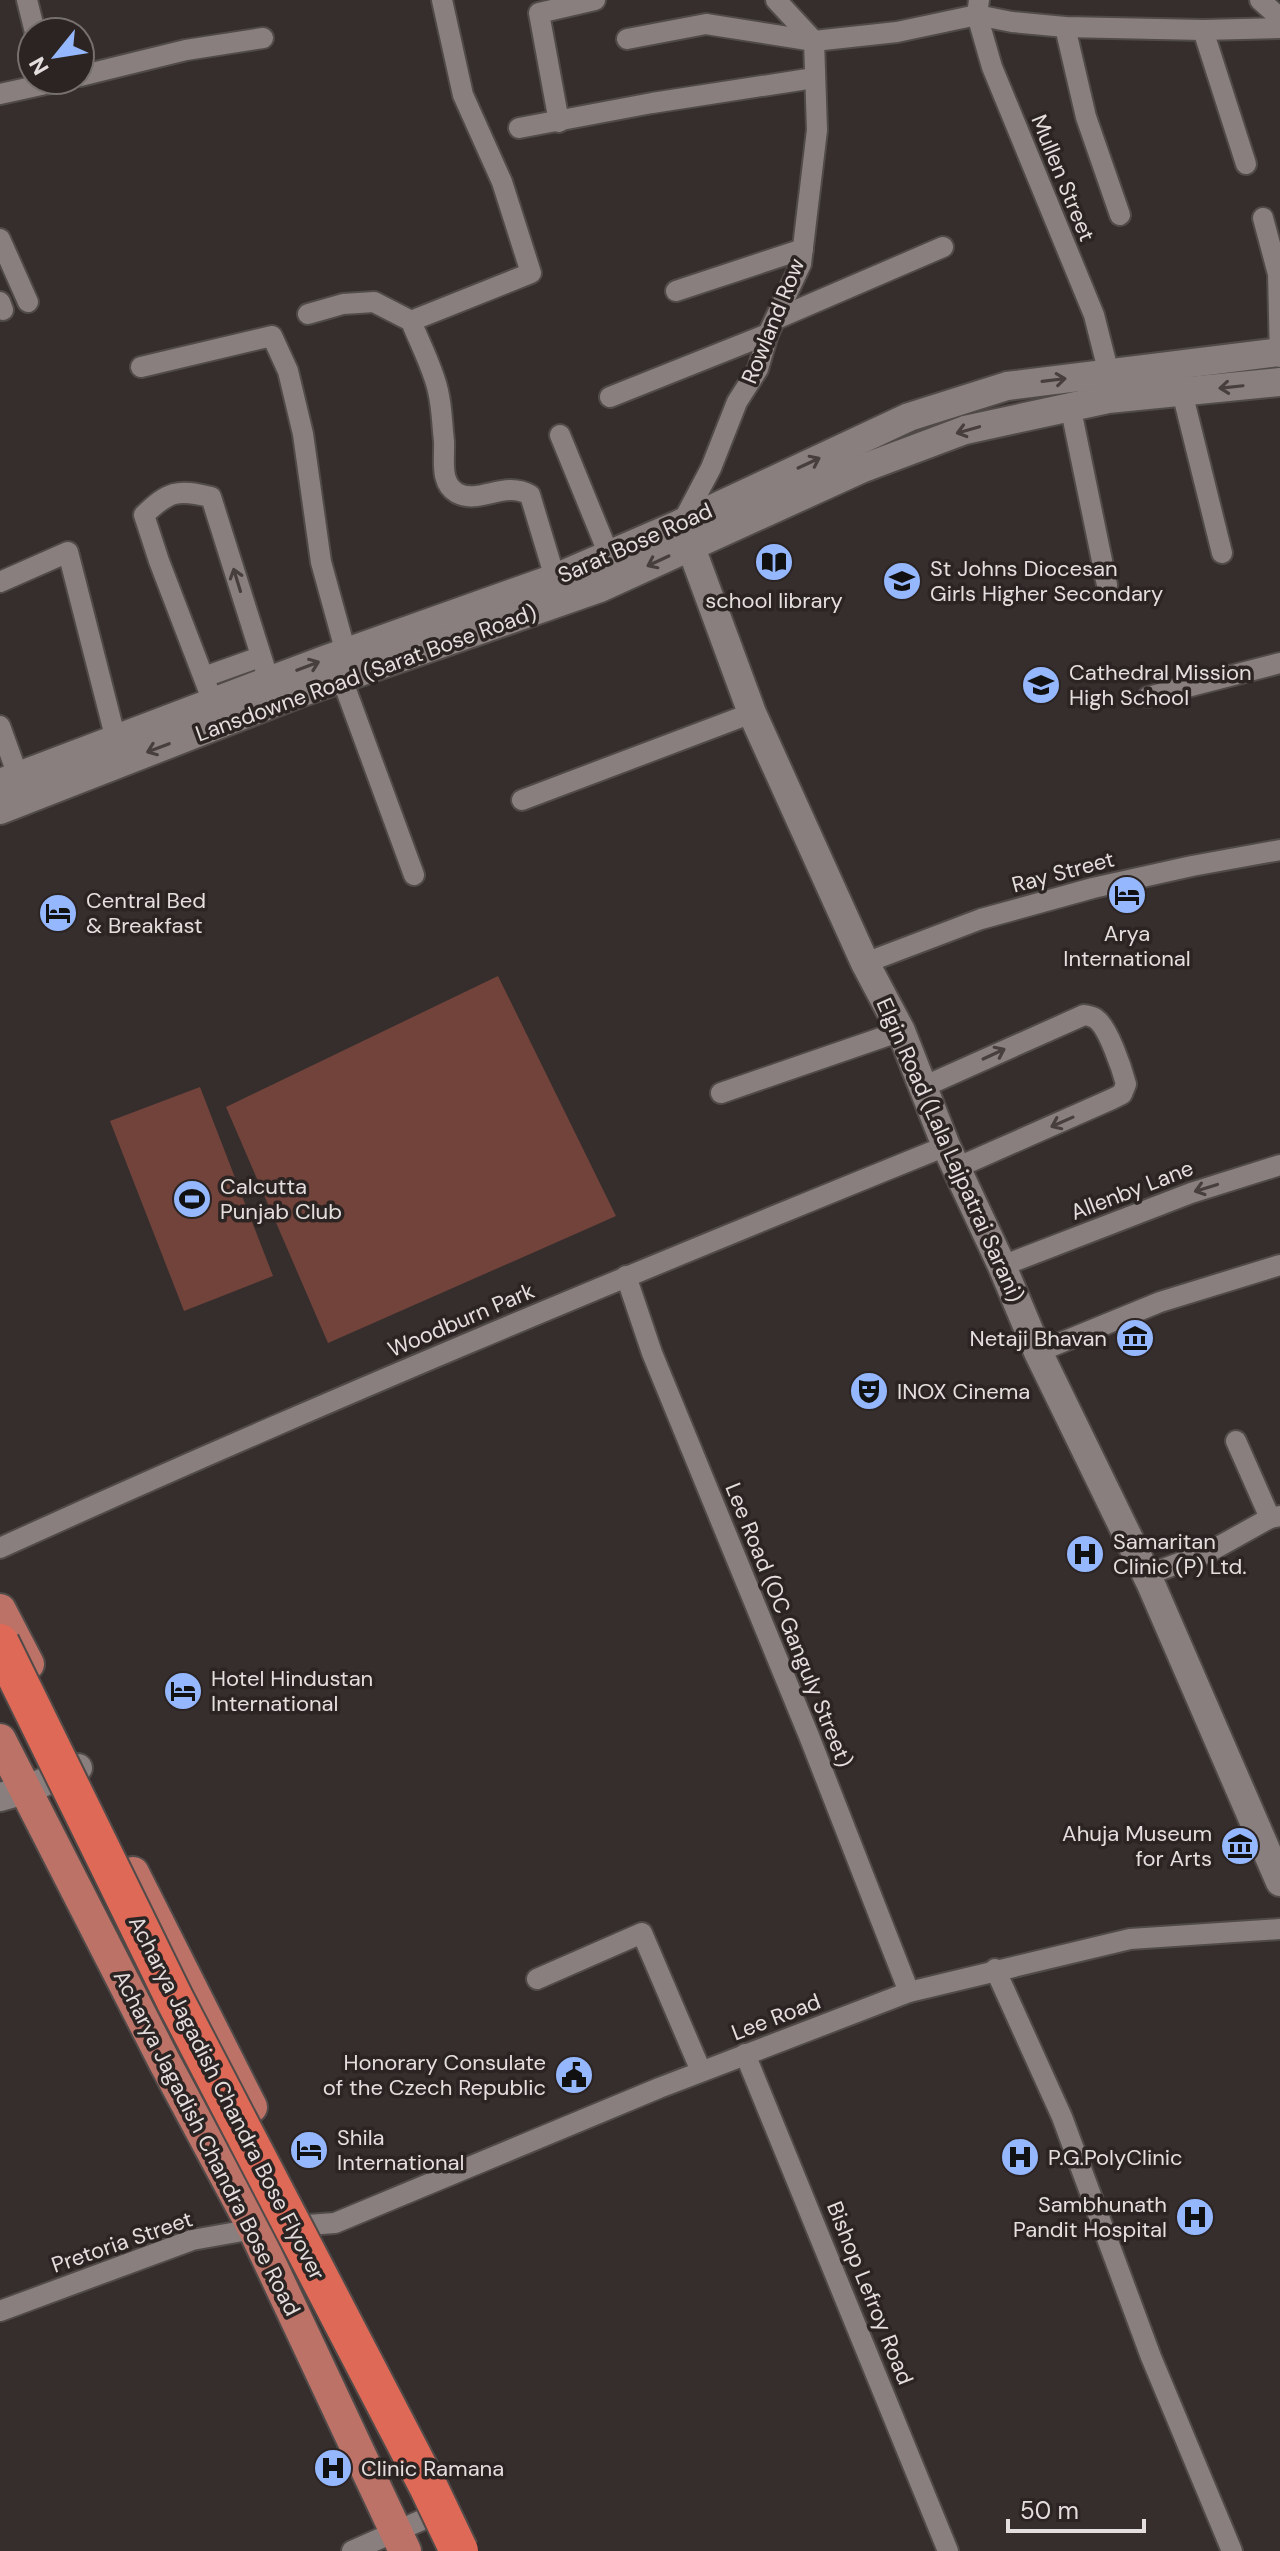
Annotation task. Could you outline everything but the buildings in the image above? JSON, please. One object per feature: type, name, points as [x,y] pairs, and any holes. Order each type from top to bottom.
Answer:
[{"type":"highway","name":"Acharya Jagadish Chandra Bose Flyover","points":[[0,1643],[175,2000],[459,2551]]},
{"type":"highway","name":"Acharya Jagadish Chandra Bose Flyover","points":[[0,1700],[179,2058],[324,2332],[434,2551]]},
{"type":"main road","name":"Sarat Bose Road","points":[[9,780],[116,740],[209,690],[265,669],[344,666],[609,555],[686,534],[909,417],[1007,386],[1279,354]]},
{"type":"main road","name":"Lansdowne Road (Sarat Bose Road)","points":[[0,810],[260,708],[344,666],[600,588],[686,534],[965,430],[1108,399],[1280,382]]},
{"type":"main road","name":"Elgin Road (Lala Lajpatrai Sarani)","points":[[686,534],[752,713],[865,963],[901,1031],[951,1157],[1038,1352],[1147,1575],[1280,1882]]},
{"type":"main road","points":[[0,1610],[477,2551]]},
{"type":"main road","name":"Acharya Jagadish Chandra Bose Road","points":[[0,1740],[13,1794],[165,2063],[254,2229],[400,2542]]},
{"type":"main road","points":[[13,1794],[78,1768]]},
{"type":"street","points":[[411,321],[531,273],[502,182],[463,95],[442,0]]},
{"type":"street","points":[[559,122],[539,13],[595,0]]},
{"type":"street","points":[[776,0],[793,22],[814,41]]},
{"type":"street","points":[[1260,0],[1280,18]]},
{"type":"street","points":[[627,39],[706,24],[814,41],[897,32],[978,8],[1012,22],[1065,27],[1280,28]]},
{"type":"street","name":"Mullen Street","points":[[978,8],[1003,95],[1094,315],[1109,374]]},
{"type":"street","points":[[1065,27],[1086,117],[1120,215]]},
{"type":"street","points":[[1203,30],[1246,164]]},
{"type":"street","points":[[96,72],[186,50],[263,38]]},
{"type":"street","name":"Rowland Row","points":[[686,534],[737,402],[758,369],[772,326],[801,264],[817,130],[814,41]]},
{"type":"street","points":[[519,128],[652,103],[814,78]]},
{"type":"street","points":[[1263,218],[1279,273],[1279,354]]},
{"type":"street","points":[[0,239],[28,302]]},
{"type":"street","points":[[610,397],[943,247]]},
{"type":"street","points":[[676,291],[803,249]]},
{"type":"street","points":[[308,314],[343,304],[374,302],[411,321],[438,390],[445,452],[444,476],[455,492],[467,496],[507,489],[530,495],[555,578]]},
{"type":"street","points":[[141,367],[272,336],[288,371],[303,434],[321,562],[344,666],[414,875]]},
{"type":"street","points":[[1182,392],[1222,553]]},
{"type":"street","points":[[1070,405],[1107,585]]},
{"type":"street","points":[[560,435],[609,555]]},
{"type":"street","points":[[209,690],[144,515],[163,497],[185,491],[211,497],[265,669]]},
{"type":"street","points":[[0,582],[68,552],[116,740]]},
{"type":"street","points":[[1148,697],[1280,663]]},
{"type":"street","points":[[522,800],[752,713]]},
{"type":"street","points":[[0,726],[9,780]]},
{"type":"street","name":"Ray Street","points":[[865,963],[981,919],[1093,888],[1280,850]]},
{"type":"street","name":"Woodburn Park","points":[[0,1548],[192,1461],[626,1276],[1112,1099],[1122,1094],[1126,1084],[1102,1027],[1096,1018],[1084,1015],[923,1087]]},
{"type":"street","points":[[721,1093],[901,1031]]},
{"type":"street","name":"Allenby Lane","points":[[1002,1266],[1191,1193],[1280,1165]]},
{"type":"street","points":[[1038,1352],[1160,1302],[1280,1265]]},
{"type":"street","name":"Lee Road (OC Ganguly Street)","points":[[626,1276],[652,1353],[815,1751],[909,1992]]},
{"type":"street","points":[[1147,1575],[1209,1552],[1275,1517],[1236,1441]]},
{"type":"street","name":"Lee Road","points":[[310,2224],[335,2223],[701,2071],[909,1992],[1130,1939],[1280,1929]]},
{"type":"street","points":[[537,1979],[642,1933],[701,2071]]},
{"type":"street","points":[[995,1969],[1062,2117],[1151,2357],[1232,2551]]},
{"type":"street","name":"Bishop Lefroy Road","points":[[745,2054],[948,2551]]},
{"type":"street","name":"Pretoria Street","points":[[0,2311],[192,2240],[254,2229],[310,2224]]},
{"type":"street","points":[[352,2551],[400,2542],[454,2505]]},
{"type":"shaded area","points":[[498,976],[616,1216],[328,1343],[226,1107]]},
{"type":"shaded area","name":"Calcutta Punjab Club","points":[[200,1087],[273,1276],[184,1311],[110,1121]]},
{"type":"place","name":"school library","points":[[774,562]]},
{"type":"place","name":"St Johns Diocesan Girls Higher Secondary","points":[[902,581]]},
{"type":"place","name":"Cathedral Mission High School","points":[[1041,685]]},
{"type":"place","name":"Arya International","points":[[1127,895]]},
{"type":"place","name":"Central Bed & Breakfast","points":[[58,913]]},
{"type":"place","name":"Calcutta Punjab Club","points":[[192,1199]]},
{"type":"place","name":"Netaji Bhavan","points":[[1135,1338]]},
{"type":"place","name":"INOX Cinema","points":[[869,1391]]},
{"type":"place","name":"Samaritan Clinic (P) Ltd.","points":[[1085,1554]]},
{"type":"place","name":"Hotel Hindustan International","points":[[183,1691]]},
{"type":"place","name":"Ahuja Museum for Arts","points":[[1240,1846]]},
{"type":"place","name":"Honorary Consulate of the Czech Republic","points":[[574,2075]]},
{"type":"place","name":"Shila International","points":[[309,2150]]},
{"type":"place","name":"P.G.PolyClinic","points":[[1020,2157]]},
{"type":"place","name":"Sambhunath Pandit Hospital","points":[[1195,2217]]},
{"type":"place","name":"Clinic Ramana","points":[[333,2468]]}]
